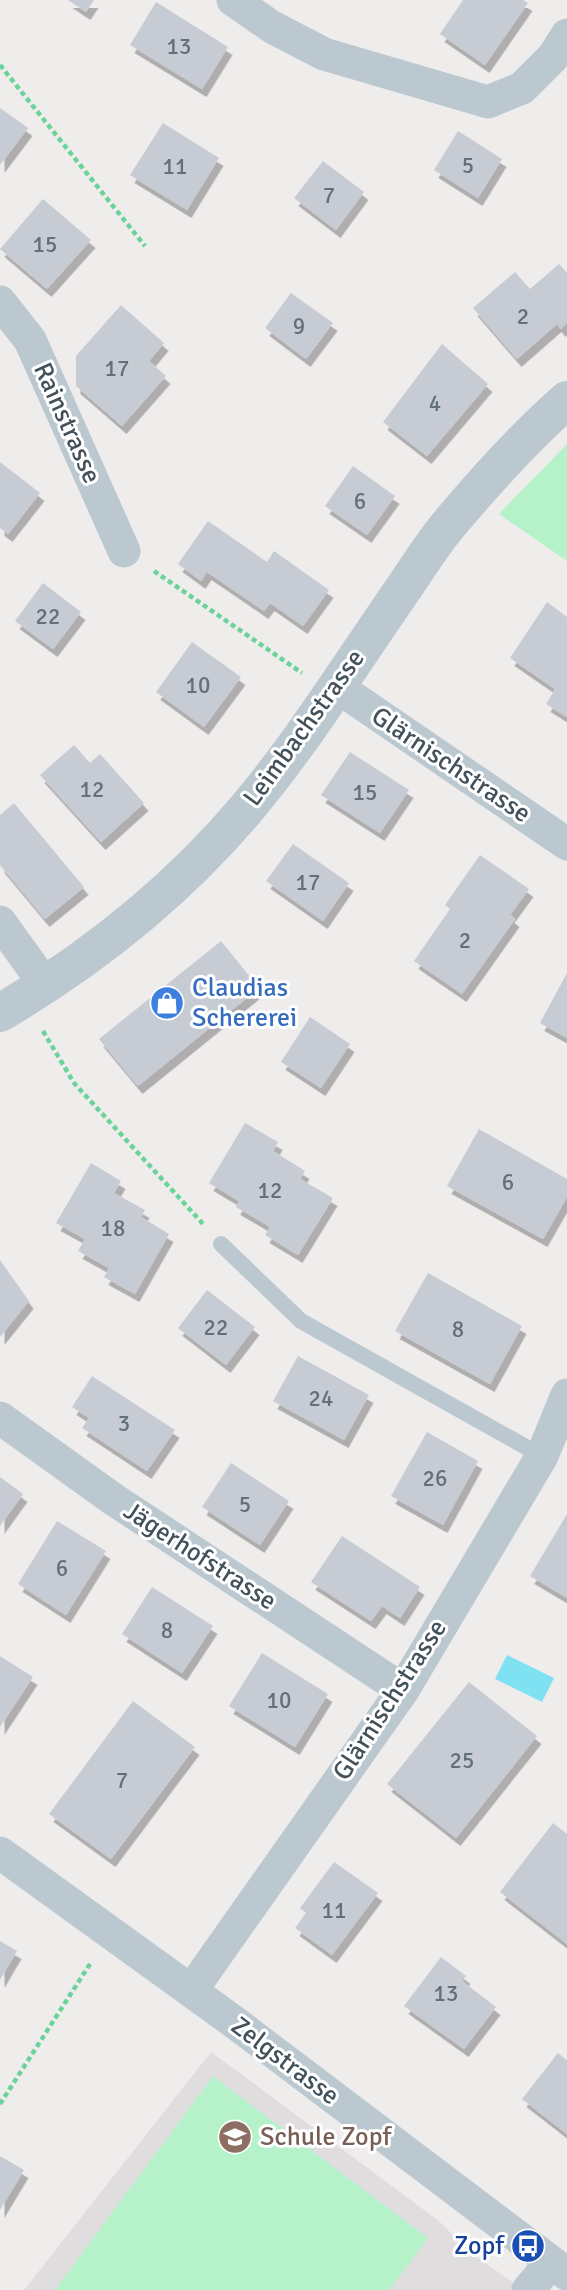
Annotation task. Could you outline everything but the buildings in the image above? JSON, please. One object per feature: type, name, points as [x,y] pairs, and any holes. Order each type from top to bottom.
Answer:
[{"type":"street","points":[[233,0],[272,27],[324,54],[488,102],[522,88],[553,57],[567,35]]},
{"type":"street","name":"Rainstrasse","points":[[0,302],[30,340],[124,551]]},
{"type":"street","name":"Leimbachstrasse","points":[[0,1013],[41,1004],[192,867],[247,807],[322,682],[449,524],[534,429],[567,400]]},
{"type":"street","name":"Glärnischstrasse","points":[[322,682],[567,844]]},
{"type":"street","points":[[0,922],[41,1004]]},
{"type":"street","name":"Glärnischstrasse","points":[[191,1991],[402,1689],[542,1456],[567,1395]]},
{"type":"street","name":"Jägerhofstrasse","points":[[0,1418],[113,1499],[402,1689]]},
{"type":"street","name":"Zelgstrasse","points":[[0,1853],[191,1991],[559,2269]]},
{"type":"street","points":[[528,2290],[559,2269]]},
{"type":"lane","points":[[221,1244],[301,1321],[542,1456]]},
{"type":"path","points":[[0,65],[145,246]]},
{"type":"path","points":[[124,551],[322,682]]},
{"type":"path","points":[[41,1004],[74,1083],[221,1244]]},
{"type":"path","points":[[0,2104],[94,1958]]},
{"type":"shaded area","name":"Schule Zopf","points":[[211,2052],[439,2221],[471,2253],[524,2290],[24,2290]]},
{"type":"green space","points":[[567,444],[567,561],[499,514]]},
{"type":"green space","name":"Schule Zopf","points":[[213,2076],[428,2238],[389,2290],[55,2290]]},
{"type":"water","points":[[507,1655],[554,1678],[542,1702],[495,1679]]},
{"type":"place","name":"Claudias Schererei","points":[[167,1003]]},
{"type":"place","name":"Schule Zopf","points":[[235,2137]]},
{"type":"place","name":"Zopf","points":[[528,2246]]}]
